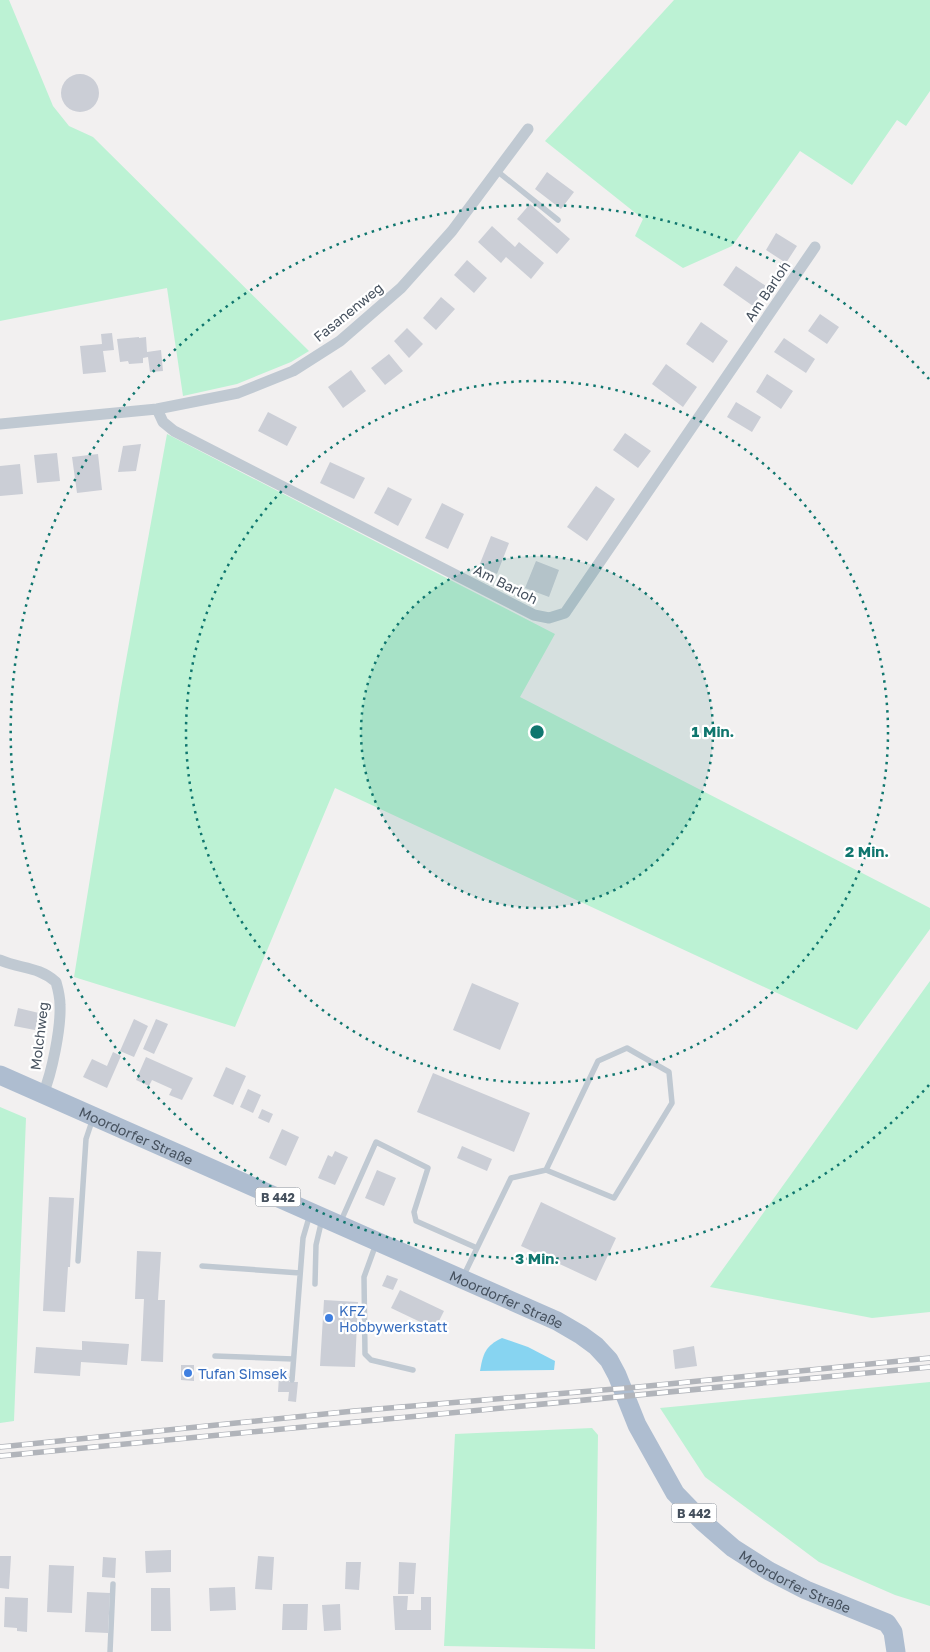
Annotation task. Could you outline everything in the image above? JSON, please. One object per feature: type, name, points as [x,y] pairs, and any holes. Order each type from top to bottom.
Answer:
[{"type":"main road","name":"Moordorfer Straße","points":[[0,1075],[557,1321],[581,1335],[596,1346],[609,1360],[637,1425],[675,1493],[702,1521],[733,1548],[769,1571],[806,1590],[887,1623],[894,1632],[896,1652]]},
{"type":"street","name":"Fasanenweg","points":[[0,424],[157,409],[238,392],[293,371],[340,341],[401,288],[452,231],[528,129]]},
{"type":"street","name":"Am Barloh","points":[[157,409],[163,422],[174,431],[534,615],[549,618],[565,613],[815,247]]},
{"type":"street","name":"Molchweg","points":[[0,960],[8,964],[35,969],[48,975],[56,982],[60,1006],[57,1040],[49,1081],[44,1094]]},
{"type":"lane","points":[[497,171],[558,220]]},
{"type":"lane","points":[[462,1279],[511,1178],[546,1170],[614,1198],[672,1103],[668,1072],[627,1048],[598,1062],[546,1170]]},
{"type":"lane","points":[[78,1261],[86,1139],[93,1116]]},
{"type":"lane","points":[[292,1380],[303,1238],[324,1218],[376,1142],[428,1168],[414,1212],[416,1221],[477,1248]]},
{"type":"lane","points":[[315,1284],[316,1245],[324,1218]]},
{"type":"lane","points":[[377,1242],[364,1277],[365,1354],[371,1360],[413,1370]]},
{"type":"lane","points":[[202,1266],[300,1273]]},
{"type":"lane","points":[[214,1356],[293,1359]]},
{"type":"lane","points":[[110,1652],[113,1584]]},
{"type":"green space","points":[[0,0],[9,0],[53,106],[69,126],[93,137],[309,351],[291,362],[237,384],[183,396],[167,288],[0,321]]},
{"type":"green space","points":[[674,0],[930,0],[930,91],[906,126],[897,120],[852,185],[800,151],[732,246],[683,268],[635,236],[643,219],[545,141]]},
{"type":"green space","points":[[167,434],[555,634],[520,697],[930,908],[930,929],[857,1030],[335,788],[235,1027],[74,977],[121,688]]},
{"type":"green space","points":[[930,981],[930,1312],[872,1318],[710,1287]]},
{"type":"green space","points":[[0,1107],[26,1118],[14,1421],[0,1423]]},
{"type":"green space","points":[[930,1382],[930,1606],[895,1595],[819,1562],[705,1477],[660,1408]]},
{"type":"green space","points":[[592,1428],[598,1435],[595,1649],[444,1646],[455,1434]]},
{"type":"water","points":[[502,1338],[528,1347],[555,1361],[554,1370],[480,1371],[482,1360],[488,1347]]},
{"type":"building","points":[[80,74],[94,79],[99,93],[94,107],[80,112],[66,107],[61,93],[66,79]]},
{"type":"building","points":[[547,172],[574,192],[561,209],[535,189]]},
{"type":"building","points":[[530,204],[570,239],[557,254],[517,219]]},
{"type":"building","points":[[492,226],[515,247],[519,242],[544,263],[531,279],[506,257],[501,263],[478,242]]},
{"type":"building","points":[[776,233],[797,246],[786,263],[766,250]]},
{"type":"building","points":[[467,260],[487,278],[474,293],[454,275]]},
{"type":"building","points":[[736,266],[766,286],[753,306],[723,285]]},
{"type":"building","points":[[441,297],[455,309],[436,330],[423,318]]},
{"type":"building","points":[[820,314],[839,327],[827,344],[808,331]]},
{"type":"building","points":[[701,322],[728,341],[713,363],[686,344]]},
{"type":"building","points":[[407,328],[423,344],[409,358],[394,341]]},
{"type":"building","points":[[112,333],[114,350],[103,351],[106,372],[83,374],[80,346],[102,344],[101,334]]},
{"type":"building","points":[[146,337],[147,352],[161,350],[163,371],[150,372],[148,357],[143,358],[143,363],[129,364],[128,361],[120,362],[117,339]]},
{"type":"building","points":[[784,338],[815,359],[806,373],[774,352]]},
{"type":"building","points":[[389,354],[403,371],[385,385],[371,368]]},
{"type":"building","points":[[666,364],[697,387],[683,407],[652,384]]},
{"type":"building","points":[[351,370],[366,391],[343,408],[328,387]]},
{"type":"building","points":[[767,374],[793,391],[781,409],[756,392]]},
{"type":"building","points":[[736,402],[761,417],[752,432],[727,417]]},
{"type":"building","points":[[268,412],[297,427],[287,446],[258,431]]},
{"type":"building","points":[[625,433],[651,451],[638,468],[613,450]]},
{"type":"building","points":[[141,444],[136,471],[118,472],[123,446]]},
{"type":"building","points":[[57,453],[60,481],[37,483],[34,455]]},
{"type":"building","points":[[98,454],[102,490],[77,493],[72,457]]},
{"type":"building","points":[[330,462],[365,478],[354,499],[320,483]]},
{"type":"building","points":[[20,464],[23,494],[0,496],[0,466]]},
{"type":"building","points":[[596,486],[615,499],[587,541],[567,527]]},
{"type":"building","points":[[388,487],[412,499],[398,526],[374,513]]},
{"type":"building","points":[[442,503],[464,514],[448,549],[425,538]]},
{"type":"building","points":[[491,536],[509,543],[497,574],[479,566]]},
{"type":"building","points":[[536,561],[559,570],[549,597],[525,588]]},
{"type":"building","points":[[472,983],[519,1003],[500,1050],[453,1030]]},
{"type":"building","points":[[18,1008],[39,1013],[35,1030],[14,1026]]},
{"type":"building","points":[[134,1019],[148,1026],[134,1057],[120,1051]]},
{"type":"building","points":[[156,1019],[168,1024],[154,1054],[143,1049]]},
{"type":"building","points":[[113,1052],[121,1056],[107,1088],[83,1077],[92,1059],[107,1066]]},
{"type":"building","points":[[146,1057],[193,1078],[182,1100],[169,1095],[172,1089],[152,1080],[149,1086],[136,1080]]},
{"type":"building","points":[[226,1067],[246,1076],[233,1105],[213,1096]]},
{"type":"building","points":[[433,1073],[530,1113],[514,1152],[417,1112]]},
{"type":"building","points":[[248,1089],[261,1095],[253,1113],[240,1107]]},
{"type":"building","points":[[262,1109],[273,1114],[269,1123],[258,1118]]},
{"type":"building","points":[[282,1129],[299,1137],[286,1166],[269,1158]]},
{"type":"building","points":[[462,1146],[492,1159],[487,1171],[457,1158]]},
{"type":"building","points":[[335,1151],[348,1157],[335,1185],[318,1178],[328,1155],[332,1157]]},
{"type":"building","points":[[377,1170],[396,1178],[384,1206],[365,1198]]},
{"type":"building","points":[[49,1197],[74,1198],[65,1312],[43,1311]]},
{"type":"building","points":[[541,1202],[616,1238],[596,1281],[521,1246]]},
{"type":"building","points":[[137,1251],[161,1252],[158,1300],[165,1300],[163,1362],[141,1361],[144,1299],[135,1299]]},
{"type":"building","points":[[387,1275],[398,1279],[393,1290],[382,1286]]},
{"type":"building","points":[[400,1290],[444,1311],[435,1329],[391,1308]]},
{"type":"building","points":[[324,1300],[358,1302],[355,1367],[320,1366]]},
{"type":"building","points":[[82,1341],[129,1344],[127,1365],[81,1362],[80,1376],[34,1373],[36,1347],[82,1350]]},
{"type":"building","points":[[694,1346],[697,1366],[675,1369],[673,1350]]},
{"type":"building","name":"Tufan Simsek","points":[[181,1365],[194,1365],[194,1381],[181,1380]]},
{"type":"building","points":[[279,1376],[290,1377],[289,1382],[298,1382],[296,1402],[288,1401],[289,1392],[278,1392]]},
{"type":"building","points":[[171,1550],[171,1572],[146,1573],[145,1551]]},
{"type":"building","points":[[0,1556],[11,1556],[9,1589],[0,1588]]},
{"type":"building","points":[[258,1556],[274,1557],[272,1590],[255,1589]]},
{"type":"building","points":[[103,1557],[116,1558],[115,1578],[102,1577]]},
{"type":"building","points":[[346,1562],[361,1562],[359,1590],[345,1589]]},
{"type":"building","points":[[399,1562],[416,1563],[414,1594],[398,1594]]},
{"type":"building","points":[[49,1565],[74,1566],[72,1613],[47,1612]]},
{"type":"building","points":[[235,1587],[236,1610],[210,1611],[209,1588]]},
{"type":"building","points":[[151,1588],[170,1588],[171,1631],[151,1631]]},
{"type":"building","points":[[87,1592],[110,1593],[108,1633],[85,1632]]},
{"type":"building","points":[[393,1596],[408,1596],[407,1610],[421,1610],[421,1597],[431,1597],[431,1630],[395,1630]]},
{"type":"building","points":[[5,1597],[28,1598],[27,1632],[17,1631],[17,1628],[4,1627]]},
{"type":"building","points":[[283,1604],[308,1604],[307,1630],[282,1630]]},
{"type":"building","points":[[340,1604],[341,1630],[324,1631],[322,1605]]},
{"type":"railway","points":[[0,1447],[354,1411],[638,1387],[930,1358]]},
{"type":"railway","points":[[0,1456],[930,1367]]},
{"type":"place","name":"KFZ Hobbywerkstatt","points":[[329,1318]]},
{"type":"place","name":"Tufan Simsek","points":[[188,1373]]}]
